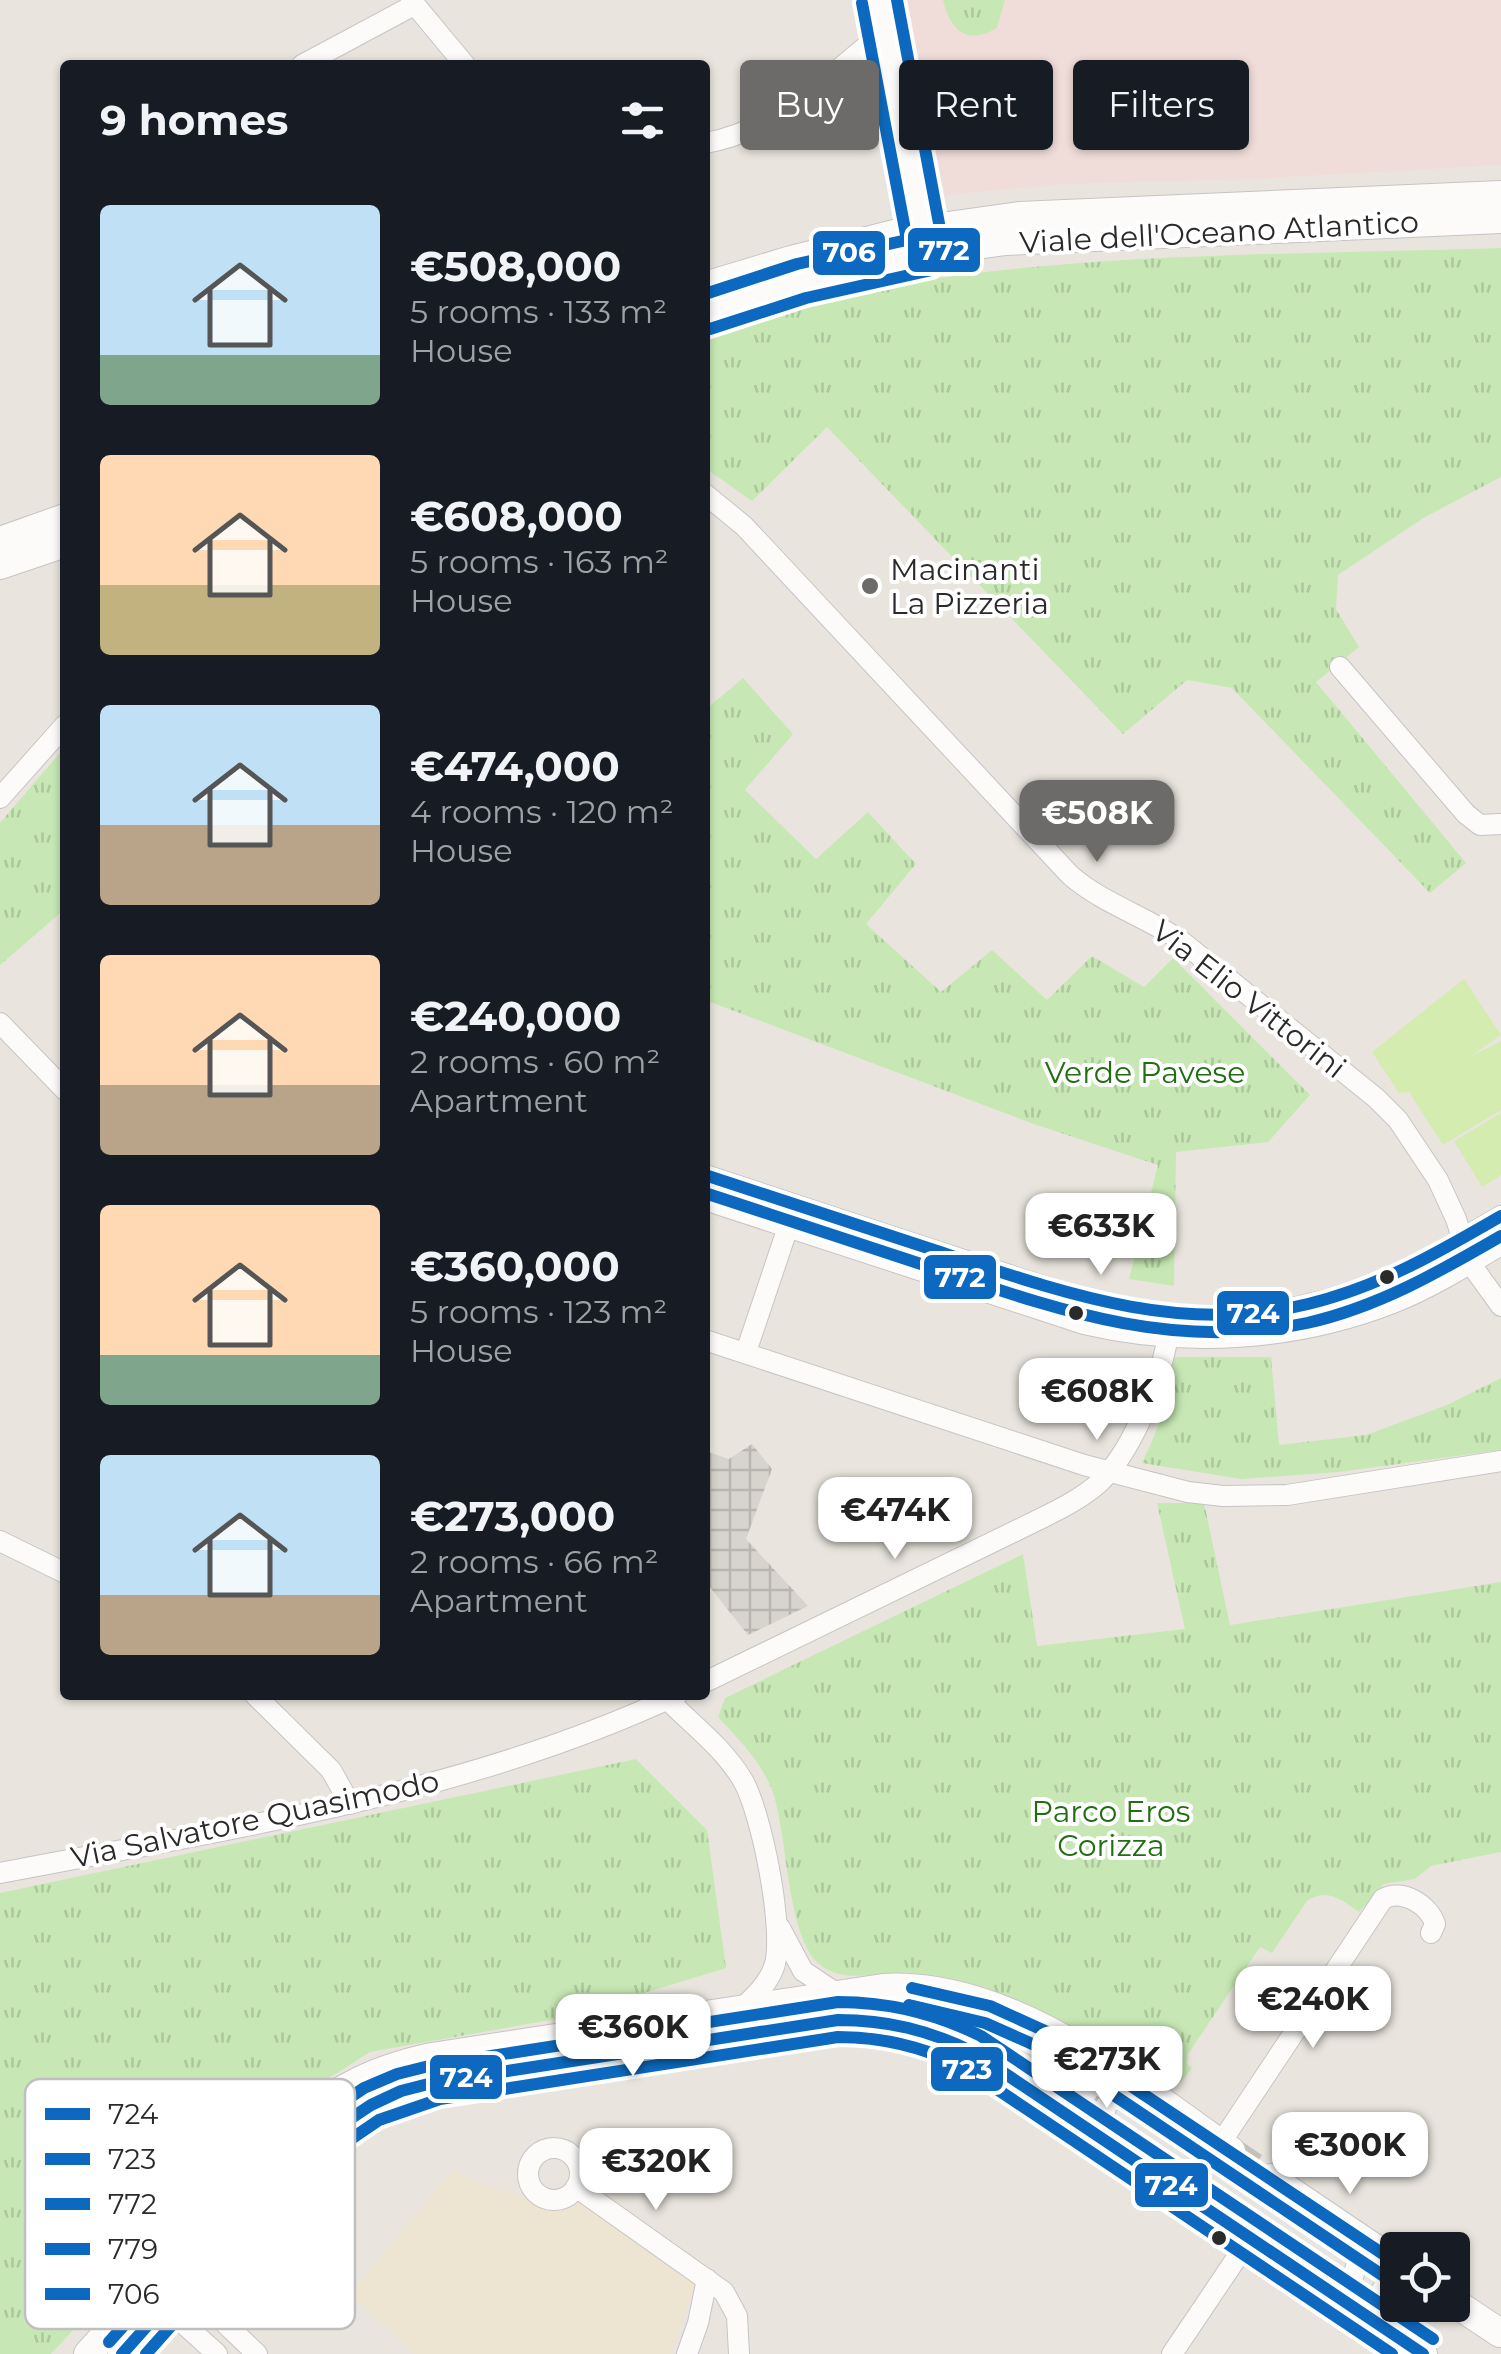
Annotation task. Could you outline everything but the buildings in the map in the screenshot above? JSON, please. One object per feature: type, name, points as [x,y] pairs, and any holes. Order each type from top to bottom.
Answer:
[{"type":"street","points":[[878,0],[925,241]]},
{"type":"street","points":[[311,60],[412,2],[461,60]]},
{"type":"street","points":[[710,142],[740,134],[771,119],[883,34]]},
{"type":"street","name":"Viale dell'Oceano Atlantico","points":[[710,284],[791,260],[925,241],[1062,212],[1501,195]]},
{"type":"street","name":"Viale dell'Oceano Atlantico","points":[[710,310],[925,241],[1501,219]]},
{"type":"street","name":"Via Elio Vittorini","points":[[710,498],[744,526],[1070,875],[1092,892],[1147,919],[1193,950],[1390,1110],[1427,1159],[1463,1238],[1470,1263]]},
{"type":"street","points":[[0,541],[60,520]]},
{"type":"street","points":[[0,566],[60,545]]},
{"type":"street","points":[[1340,667],[1466,814],[1480,825],[1501,824]]},
{"type":"street","points":[[0,798],[60,731]]},
{"type":"street","points":[[0,1023],[60,1085]]},
{"type":"street","points":[[710,1177],[1088,1301],[1170,1315],[1238,1315],[1320,1300],[1383,1280],[1501,1216]]},
{"type":"street","points":[[710,1202],[1084,1324],[1168,1337],[1250,1336],[1347,1318],[1396,1302],[1501,1245]]},
{"type":"street","points":[[840,1245],[846,1222]]},
{"type":"street","points":[[746,1352],[788,1227]]},
{"type":"street","points":[[1470,1263],[1501,1306]]},
{"type":"street","points":[[710,1680],[1042,1518],[1088,1491],[1108,1472],[1141,1416],[1168,1337],[1170,1315]]},
{"type":"street","points":[[710,1341],[1108,1472],[1204,1494],[1270,1496],[1335,1489],[1501,1461]]},
{"type":"street","points":[[0,1541],[60,1571]]},
{"type":"street","points":[[260,1700],[325,1763],[350,1804]]},
{"type":"street","name":"Via Salvatore Quasimodo","points":[[0,1873],[350,1804],[549,1746],[633,1716],[662,1700]]},
{"type":"street","points":[[673,1700],[720,1751],[748,1790],[759,1824],[777,1922],[774,1967],[741,2009]]},
{"type":"street","points":[[355,2081],[432,2057],[892,1987],[962,1997],[1024,2018],[1096,2059],[1226,2148],[1383,1898],[1398,1893],[1434,1917],[1431,1933]]},
{"type":"street","points":[[777,1922],[803,1971],[839,1994]]},
{"type":"street","points":[[355,2112],[380,2099],[436,2082],[816,2022],[867,2019],[904,2025],[950,2040],[986,2060],[1197,2202]]},
{"type":"street","points":[[1058,2109],[1086,2099],[1093,2084],[1096,2059]]},
{"type":"street","points":[[1101,2138],[1106,2105],[1140,2090]]},
{"type":"street","points":[[1270,2178],[1380,2252]]},
{"type":"street","points":[[576,2187],[724,2292],[739,2322],[739,2354]]},
{"type":"street","points":[[1172,2354],[1242,2233],[1424,2354]]},
{"type":"street","points":[[1333,2294],[1353,2277],[1363,2241]]},
{"type":"street","points":[[687,2354],[707,2279]]},
{"type":"street","points":[[1368,2317],[1380,2294]]},
{"type":"street","points":[[1470,2313],[1500,2333]]},
{"type":"street","points":[[88,2354],[110,2329]]},
{"type":"street","points":[[122,2354],[145,2329]]},
{"type":"street","points":[[189,2329],[217,2354]]},
{"type":"street","points":[[231,2329],[257,2354]]},
{"type":"shaded area","points":[[902,0],[1501,0],[1501,165],[1253,179],[1063,184],[945,195],[935,150],[1053,150],[1053,60],[915,60]]},
{"type":"shaded area","points":[[752,1444],[772,1469],[746,1539],[808,1606],[748,1635],[710,1587],[710,1453],[729,1459]]},
{"type":"shaded area","points":[[453,2170],[473,2181],[537,2202],[551,2204],[576,2198],[696,2283],[671,2354],[414,2354],[355,2298],[355,2287]]},
{"type":"green space","points":[[943,0],[1005,0],[997,28],[968,35],[950,20]]},
{"type":"green space","points":[[1501,248],[1501,477],[1425,517],[1338,575],[1336,609],[1359,647],[1316,682],[1466,863],[1430,893],[1232,688],[1187,680],[1123,734],[827,427],[752,501],[710,472],[710,339],[832,301],[929,280],[1028,267],[1231,255]]},
{"type":"green space","name":"Verde Pavese","points":[[743,678],[793,734],[745,790],[816,859],[868,812],[916,864],[866,924],[941,992],[992,950],[1047,1000],[1092,956],[1144,987],[1173,958],[1310,1095],[1268,1142],[1176,1152],[1174,1286],[1129,1279],[1158,1165],[1034,1124],[710,1002],[710,706]]},
{"type":"green space","points":[[60,753],[60,913],[0,965],[0,823]]},
{"type":"green space","points":[[1464,979],[1501,1035],[1471,1056],[1501,1041],[1501,1110],[1443,1145],[1409,1092],[1399,1093],[1372,1052]]},
{"type":"green space","points":[[1501,1113],[1501,1175],[1482,1187],[1454,1141]]},
{"type":"green space","points":[[1171,1357],[1271,1357],[1279,1445],[1366,1435],[1447,1405],[1501,1378],[1501,1450],[1339,1472],[1241,1479],[1142,1463],[1163,1412]]},
{"type":"green space","name":"Parco Eros Corizza","points":[[1157,1503],[1204,1503],[1230,1625],[1501,1582],[1501,1852],[1431,1866],[1415,1879],[1384,1884],[1359,1912],[1328,1895],[1307,1901],[1272,1953],[1260,1947],[1188,2054],[1187,2064],[1192,2068],[1181,2082],[1172,2083],[1140,2063],[1127,2065],[1026,2004],[975,1984],[914,1973],[852,1976],[829,1971],[819,1964],[800,1931],[772,1790],[755,1760],[718,1717],[725,1698],[1023,1554],[1037,1646],[1185,1629]]},
{"type":"green space","points":[[636,1759],[707,1830],[726,1968],[562,2018],[370,2052],[328,2079],[25,2079],[25,2329],[74,2329],[51,2354],[0,2354],[0,1893]]},
{"type":"tunnel","points":[[1231,2151],[1271,2178]]},
{"type":"tunnel","points":[[1197,2202],[1236,2228]]},
{"type":"transit line","name":"772","points":[[710,329],[806,298],[932,270],[942,261],[944,250],[897,0]]},
{"type":"transit line","name":"706","points":[[710,292],[797,264],[907,240],[862,3]]},
{"type":"transit line","name":"724","points":[[710,1177],[1074,1294],[1166,1312],[1213,1315],[1260,1313],[1334,1297],[1408,1267],[1501,1216]]},
{"type":"transit line","name":"772","points":[[710,1195],[1073,1312],[1164,1329],[1210,1332],[1307,1323],[1359,1308],[1455,1263],[1501,1236]]},
{"type":"transit line","name":"724","points":[[912,1988],[990,2006],[1056,2036],[1380,2252]]},
{"type":"transit line","name":"779","points":[[355,2094],[397,2074],[433,2065],[838,2002],[911,2010],[981,2036],[1433,2339]]},
{"type":"transit line","name":"723","points":[[909,2005],[985,2023],[1048,2051],[1380,2274]]},
{"type":"transit line","name":"724","points":[[355,2116],[401,2091],[436,2082],[838,2020],[907,2028],[973,2052],[1423,2354]]},
{"type":"transit line","name":"723","points":[[355,2136],[379,2120],[440,2099],[838,2037],[903,2044],[964,2067],[1392,2354]]},
{"type":"transit line","name":"779","points":[[109,2342],[121,2329]]},
{"type":"transit line","name":"724","points":[[122,2354],[144,2329]]},
{"type":"transit line","name":"723","points":[[146,2354],[168,2329]]},
{"type":"place","name":"Macinanti La Pizzeria","points":[[870,586]]}]
